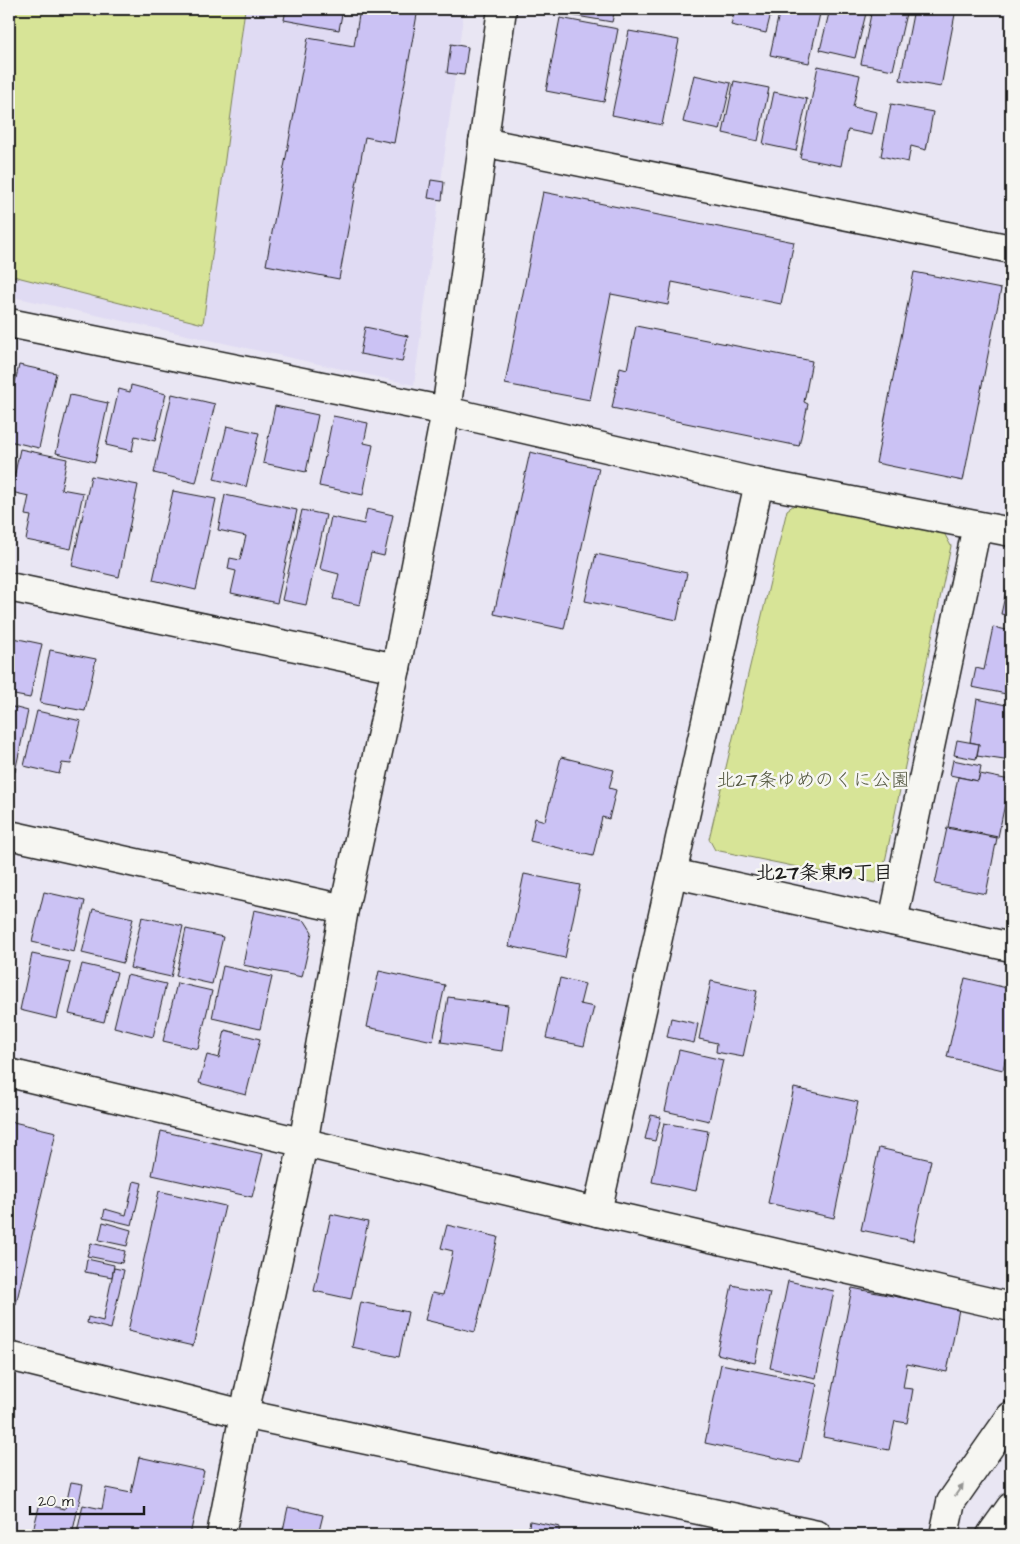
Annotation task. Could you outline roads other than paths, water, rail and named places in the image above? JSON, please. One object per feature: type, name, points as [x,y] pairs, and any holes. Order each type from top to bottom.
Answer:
[{"type":"street","points":[[221,1535],[244,1414],[303,1144],[344,909],[396,668],[446,411],[502,9]]},
{"type":"street","points":[[483,142],[1011,248]]},
{"type":"street","points":[[9,323],[446,411],[759,483],[1011,532]]},
{"type":"street","points":[[597,1212],[759,483]]},
{"type":"street","points":[[893,921],[977,526]]},
{"type":"street","points":[[9,587],[396,668]]},
{"type":"street","points":[[9,836],[344,909]]},
{"type":"street","points":[[672,873],[1011,947]]},
{"type":"street","points":[[9,1073],[303,1144],[1011,1308]]},
{"type":"street","points":[[9,1356],[244,1414],[817,1535]]},
{"type":"street","points":[[944,1535],[951,1502],[1011,1416]]},
{"type":"street","points":[[991,1535],[1011,1507]]},
{"type":"district","name":"北27条東19丁目","points":[[824,873]]},
{"type":"park label","name":"北27条ゆめのくに公園","points":[[813,780]]}]
